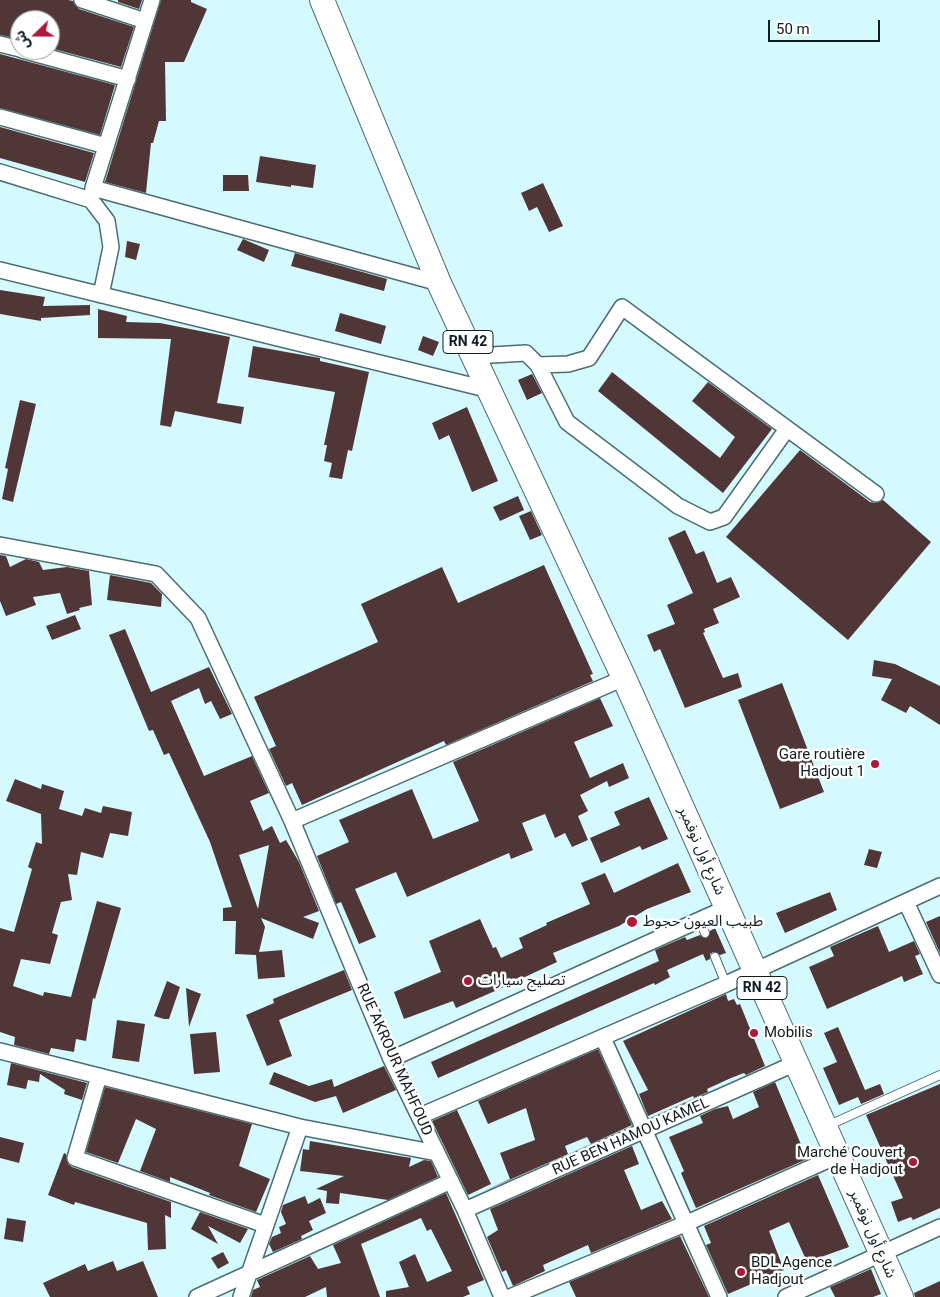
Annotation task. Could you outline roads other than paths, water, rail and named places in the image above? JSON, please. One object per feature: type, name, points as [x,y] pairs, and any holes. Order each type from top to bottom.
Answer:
[{"type":"main road","name":"RN 42","points":[[322,0],[439,282],[624,678]]},
{"type":"main road","name":"شارع أول نوفمبر","points":[[624,678],[900,1297]]},
{"type":"street","points":[[82,0],[145,21]]},
{"type":"street","points":[[101,295],[111,247],[110,229],[92,194],[152,0]]},
{"type":"street","points":[[58,60],[128,79]]},
{"type":"street","points":[[0,117],[106,146]]},
{"type":"street","points":[[0,172],[439,282]]},
{"type":"street","points":[[0,270],[490,390]]},
{"type":"street","points":[[538,365],[568,364],[589,358],[622,307],[876,494]]},
{"type":"street","points":[[475,356],[526,353],[538,365],[567,422],[678,506],[710,522],[724,517],[787,429]]},
{"type":"street","name":"RUE AKROUR MAHFOUD","points":[[0,545],[156,574],[198,618],[292,821],[391,1058],[465,1210],[502,1297]]},
{"type":"street","points":[[292,821],[624,678]]},
{"type":"street","points":[[420,1116],[726,984],[940,886]]},
{"type":"street","points":[[906,902],[940,975]]},
{"type":"street","points":[[391,1058],[702,926],[726,908]]},
{"type":"street","points":[[603,1038],[719,1297]]},
{"type":"street","points":[[0,1051],[300,1127],[436,1153]]},
{"type":"street","name":"RUE BEN HAMOU KAMEL","points":[[465,1210],[796,1063]]},
{"type":"street","points":[[99,1076],[75,1158],[265,1226]]},
{"type":"street","points":[[241,1297],[300,1127]]},
{"type":"street","points":[[510,1297],[687,1223],[837,1156]]},
{"type":"street","points":[[197,1297],[451,1181]]},
{"type":"street","points":[[786,1297],[940,1227]]},
{"type":"lane","points":[[715,957],[726,984]]},
{"type":"lane","points":[[825,1127],[940,1075]]},
{"type":"place","name":"Gare routière Hadjout 1","points":[[875,764]]},
{"type":"place","name":"طبيب العيون حجوط","points":[[632,922]]},
{"type":"place","name":"تصليح سيارات","points":[[468,981]]},
{"type":"place","name":"Mobilis","points":[[754,1033]]},
{"type":"place","name":"Marché Couvert de Hadjout","points":[[913,1162]]},
{"type":"place","name":"BDL Agence Hadjout","points":[[741,1272]]}]
